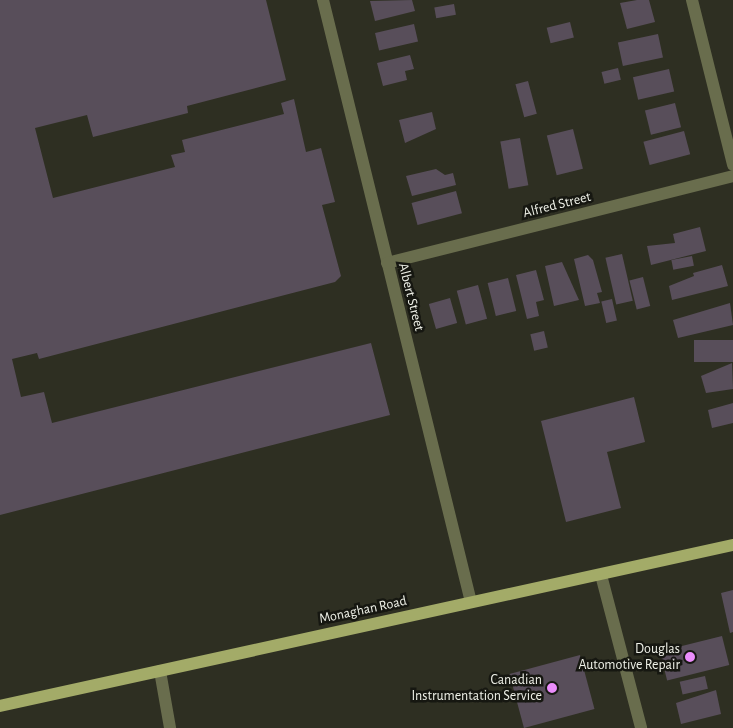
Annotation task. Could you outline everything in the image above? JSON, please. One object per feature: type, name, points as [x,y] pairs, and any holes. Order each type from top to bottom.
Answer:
[{"type":"main road","name":"Monaghan Road","points":[[0,706],[733,545]]},
{"type":"street","name":"Albert Street","points":[[323,0],[471,602]]},
{"type":"street","points":[[692,0],[733,165]]},
{"type":"street","name":"Alfred Street","points":[[388,263],[733,176]]},
{"type":"street","points":[[601,575],[640,728]]},
{"type":"street","points":[[160,670],[170,728]]},
{"type":"building","points":[[0,0],[266,0],[286,80],[187,106],[188,113],[93,137],[87,115],[35,128],[53,198],[175,167],[171,155],[185,152],[182,140],[284,114],[281,103],[294,99],[306,152],[321,148],[335,202],[322,205],[341,276],[335,282],[39,359],[37,353],[12,359],[21,397],[44,392],[52,423],[371,343],[390,415],[0,515]]},
{"type":"building","points":[[412,0],[415,11],[375,21],[370,1]]},
{"type":"building","points":[[649,0],[655,22],[627,29],[620,3]]},
{"type":"building","points":[[454,4],[456,15],[436,18],[434,7]]},
{"type":"building","points":[[570,22],[574,38],[551,43],[547,28]]},
{"type":"building","points":[[414,24],[418,42],[379,51],[375,33]]},
{"type":"building","points":[[658,34],[663,57],[623,66],[618,43]]},
{"type":"building","points":[[410,55],[414,69],[405,71],[407,80],[383,86],[377,63]]},
{"type":"building","points":[[618,68],[621,80],[604,84],[602,72]]},
{"type":"building","points":[[669,69],[674,91],[638,100],[633,77]]},
{"type":"building","points":[[528,81],[537,114],[524,117],[515,84]]},
{"type":"building","points":[[675,103],[681,127],[651,135],[645,110]]},
{"type":"building","points":[[432,112],[436,129],[405,143],[399,120]]},
{"type":"building","points":[[573,129],[583,169],[557,175],[547,136]]},
{"type":"building","points":[[684,131],[690,154],[650,165],[643,142]]},
{"type":"building","points":[[520,138],[528,185],[509,189],[500,141]]},
{"type":"building","points":[[436,169],[445,175],[453,173],[456,185],[412,196],[406,176]]},
{"type":"building","points":[[456,191],[462,213],[418,225],[412,203]]},
{"type":"building","points":[[700,227],[706,251],[651,265],[647,246],[675,243],[673,234]]},
{"type":"building","points":[[622,254],[633,301],[616,305],[605,258]]},
{"type":"building","points":[[588,255],[593,260],[602,292],[597,293],[600,303],[585,306],[574,259]]},
{"type":"building","points":[[692,256],[694,266],[673,270],[671,260]]},
{"type":"building","points":[[562,262],[579,300],[554,306],[545,266]]},
{"type":"building","points":[[722,265],[728,286],[672,300],[669,286],[694,276],[693,273]]},
{"type":"building","points":[[536,270],[544,300],[536,302],[539,316],[527,319],[516,275]]},
{"type":"building","points":[[643,277],[650,306],[637,309],[629,280]]},
{"type":"building","points":[[508,278],[516,311],[496,316],[488,283]]},
{"type":"building","points":[[478,285],[487,319],[466,325],[457,291]]},
{"type":"building","points":[[450,298],[457,323],[436,329],[429,304]]},
{"type":"building","points":[[612,299],[617,320],[606,323],[601,301]]},
{"type":"building","points":[[730,303],[733,325],[678,338],[673,320]]},
{"type":"building","points":[[544,331],[548,348],[534,351],[530,334]]},
{"type":"building","points":[[694,340],[733,340],[733,362],[694,362]]},
{"type":"building","points":[[732,363],[733,389],[706,393],[701,376]]},
{"type":"building","points":[[634,397],[645,442],[607,452],[621,508],[566,522],[541,421]]},
{"type":"building","points":[[733,403],[733,423],[712,428],[708,410]]},
{"type":"building","points":[[733,590],[733,632],[730,633],[721,593]]},
{"type":"building","points":[[722,636],[729,665],[667,681],[660,651]]},
{"type":"building","points":[[580,655],[594,709],[524,728],[509,674]]},
{"type":"building","points":[[705,676],[708,689],[683,695],[680,682]]},
{"type":"building","points":[[716,690],[721,714],[681,724],[676,703]]},
{"type":"place","name":"Douglas Automotive Repair","points":[[690,657]]},
{"type":"place","name":"Canadian Instrumentation Service","points":[[552,688]]}]
